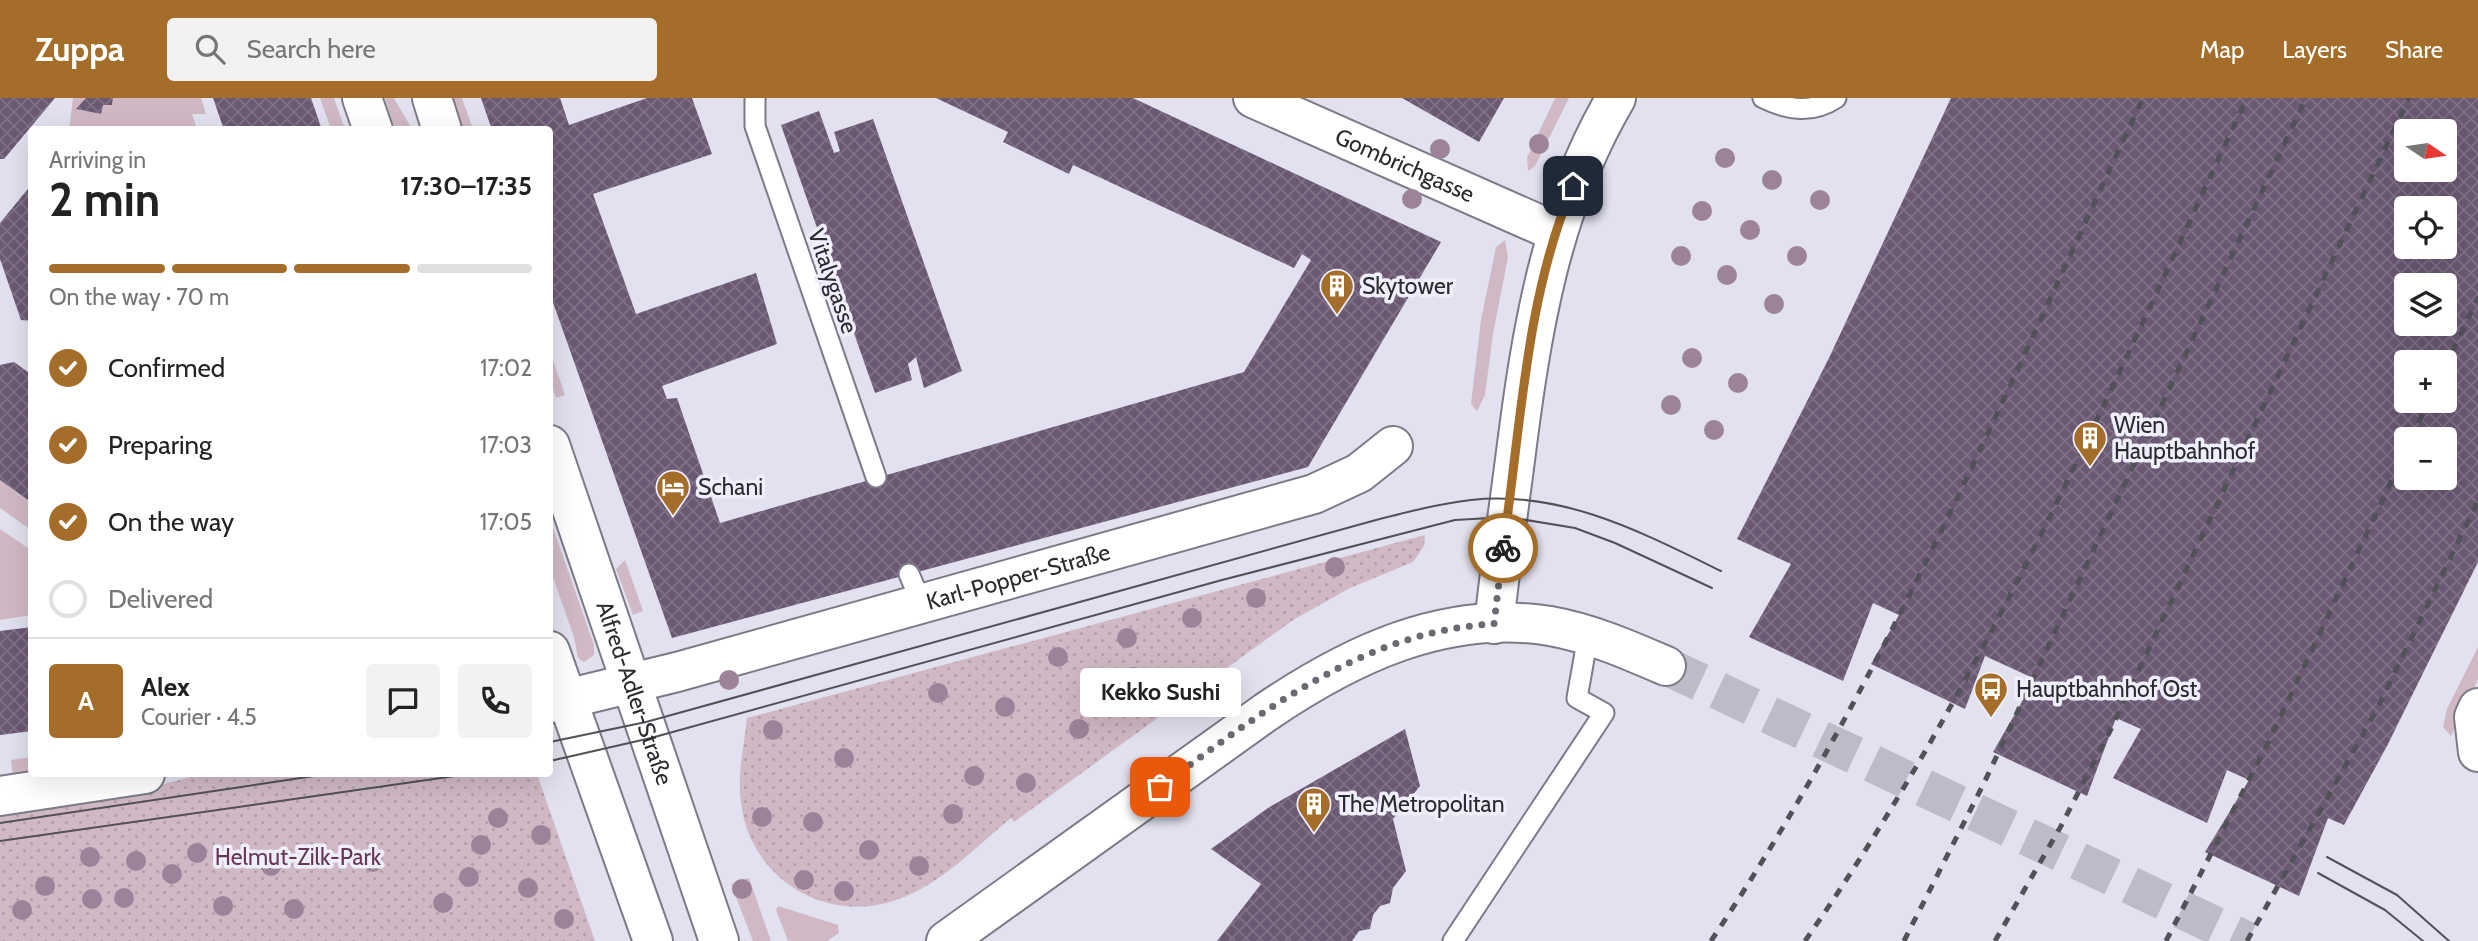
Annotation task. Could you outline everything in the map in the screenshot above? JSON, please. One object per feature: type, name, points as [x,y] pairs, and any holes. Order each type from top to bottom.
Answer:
[{"type":"street","points":[[362,98],[372,126]]},
{"type":"street","points":[[432,98],[441,126]]},
{"type":"street","name":"Gombrichgasse","points":[[1253,98],[1556,232]]},
{"type":"street","points":[[1494,624],[1530,344],[1556,232],[1580,169],[1616,98]]},
{"type":"street","name":"Karl-Popper-Straße","points":[[558,701],[633,683],[915,588],[1314,495],[1359,473],[1393,446]]},
{"type":"street","name":"Alfred-Adler-Straße","points":[[553,454],[719,941]]},
{"type":"street","points":[[946,941],[1311,681],[1343,663],[1411,637],[1468,625],[1551,626],[1588,636],[1667,666]]},
{"type":"street","points":[[553,670],[558,701],[653,941]]},
{"type":"street","points":[[2477,749],[2474,717],[2478,708]]},
{"type":"street","points":[[0,796],[125,777]]},
{"type":"lane","name":"Vitalygasse","points":[[755,98],[755,126],[876,477]]},
{"type":"lane","points":[[1763,98],[1798,109],[1813,108],[1836,98]]},
{"type":"lane","points":[[1453,941],[1604,713],[1577,698],[1588,636]]},
{"type":"green space","points":[[73,98],[86,98],[77,109],[100,114],[103,105],[112,105],[113,98],[201,98],[206,114],[192,114],[196,126],[70,126]]},
{"type":"green space","points":[[320,98],[334,98],[344,126],[330,126]]},
{"type":"green space","points":[[385,98],[394,98],[410,126],[393,126]]},
{"type":"green space","points":[[450,98],[462,98],[472,126],[460,126]]},
{"type":"green space","points":[[1555,98],[1569,98],[1535,166],[1528,171],[1527,158]]},
{"type":"green space","points":[[1505,240],[1508,257],[1493,334],[1485,395],[1477,411],[1471,404],[1481,320],[1496,247]]},
{"type":"green space","points":[[553,360],[565,395],[556,398],[553,389]]},
{"type":"green space","points":[[0,480],[28,501],[28,528],[0,508]]},
{"type":"green space","points":[[553,528],[594,645],[594,655],[584,662],[578,658],[574,637],[553,578]]},
{"type":"green space","points":[[0,529],[28,548],[28,615],[0,620]]},
{"type":"green space","points":[[1425,535],[1424,546],[1413,562],[1350,588],[1293,620],[1014,822],[1011,818],[944,874],[899,899],[872,906],[845,906],[820,901],[796,890],[776,874],[759,854],[747,830],[740,782],[747,718]]},
{"type":"green space","points":[[625,560],[643,611],[633,615],[616,569]]},
{"type":"green space","points":[[2478,647],[2478,679],[2451,736],[2443,727],[2447,709]]},
{"type":"green space","points":[[28,757],[28,775],[13,777],[11,760]]},
{"type":"green space","name":"Helmut-Zilk-Park","points":[[191,777],[538,777],[595,941],[0,941],[0,813],[130,793]]},
{"type":"green space","points":[[749,878],[771,941],[753,941],[731,884]]},
{"type":"green space","points":[[778,906],[838,925],[839,933],[827,941],[788,941],[776,910]]},
{"type":"building","points":[[0,98],[55,98],[32,126],[28,126],[28,130],[4,159],[0,159]]},
{"type":"building","points":[[86,98],[113,98],[112,105],[103,105],[101,114],[76,109]]},
{"type":"building","points":[[213,98],[311,98],[321,126],[223,126]]},
{"type":"building","points":[[481,98],[560,98],[569,125],[647,98],[692,98],[712,154],[593,194],[636,314],[756,273],[777,344],[662,386],[667,399],[677,398],[720,523],[1244,372],[1311,260],[1302,254],[1294,268],[1073,165],[1069,174],[1003,142],[1008,132],[936,98],[1133,98],[1441,242],[1308,467],[672,638],[553,302],[553,126],[491,126]]},
{"type":"building","points":[[1402,98],[1504,98],[1479,142]]},
{"type":"building","name":"Wien Hauptbahnhof","points":[[1951,98],[2478,98],[2478,562],[2387,746],[2344,825],[2328,818],[2299,896],[2205,852],[2249,780],[2227,770],[2207,823],[2113,778],[2141,729],[2116,718],[2087,796],[1993,752],[2035,679],[1985,656],[1965,709],[1871,664],[1899,615],[1873,603],[1843,681],[1749,637],[1791,564],[1737,539],[1828,360]]},
{"type":"building","points":[[819,111],[834,153],[840,151],[834,132],[873,119],[962,371],[924,388],[916,357],[908,364],[912,380],[875,393],[781,125]]},
{"type":"building","points":[[28,189],[28,321],[21,320],[0,259],[0,223]]},
{"type":"building","points":[[14,362],[28,372],[28,500],[0,480],[0,365]]},
{"type":"building","points":[[28,628],[28,732],[0,735],[0,631]]},
{"type":"building","name":"The Metropolitan","points":[[1405,729],[1420,786],[1393,819],[1406,871],[1393,888],[1390,903],[1380,906],[1373,915],[1370,929],[1359,931],[1352,941],[1217,941],[1261,884],[1211,849],[1268,808]]},
{"type":"tunnel","points":[[1666,666],[2248,941]]},
{"type":"tram line","points":[[553,741],[646,722],[1376,520],[1471,500],[1537,501],[1569,508],[1631,529],[1721,571]]},
{"type":"tram line","points":[[553,760],[651,738],[1222,580],[1455,520],[1508,517],[1575,528],[1615,543],[1712,588]]},
{"type":"tram line","points":[[0,823],[307,777]]},
{"type":"tram line","points":[[0,841],[448,777]]},
{"type":"tram line","points":[[2327,857],[2397,895],[2449,941]]},
{"type":"tram line","points":[[2318,873],[2385,910],[2423,941]]},
{"type":"railway","points":[[1711,941],[1775,841],[1890,634],[1994,421],[2143,98]]},
{"type":"railway","points":[[1805,941],[1871,842],[1932,740],[1989,635],[2096,422],[2247,98]]},
{"type":"railway","points":[[1904,941],[1984,783],[2306,98]]},
{"type":"railway","points":[[1995,941],[2061,826],[2110,731],[2409,98]]},
{"type":"railway","points":[[2453,350],[2478,297]]},
{"type":"railway","points":[[2417,427],[2423,413]]},
{"type":"railway","points":[[2166,941],[2270,739],[2394,476]]},
{"type":"railway","points":[[2247,941],[2376,711],[2478,501]]},
{"type":"way so far","points":[[1160,787],[1311,681],[1343,663],[1411,637],[1468,625],[1494,624],[1503,548]]},
{"type":"place","name":"Skytower","points":[[1337,316]]},
{"type":"place","name":"Wien Hauptbahnhof","points":[[2090,468]]},
{"type":"place","name":"Schani","points":[[673,517]]},
{"type":"place","name":"Hauptbahnhof Ost","points":[[1991,719]]},
{"type":"place","name":"Kekko Sushi","points":[[1160,787]]},
{"type":"place","name":"The Metropolitan","points":[[1314,834]]},
{"type":"route","points":[[1503,548],[1530,344],[1549,257],[1573,186]]}]
